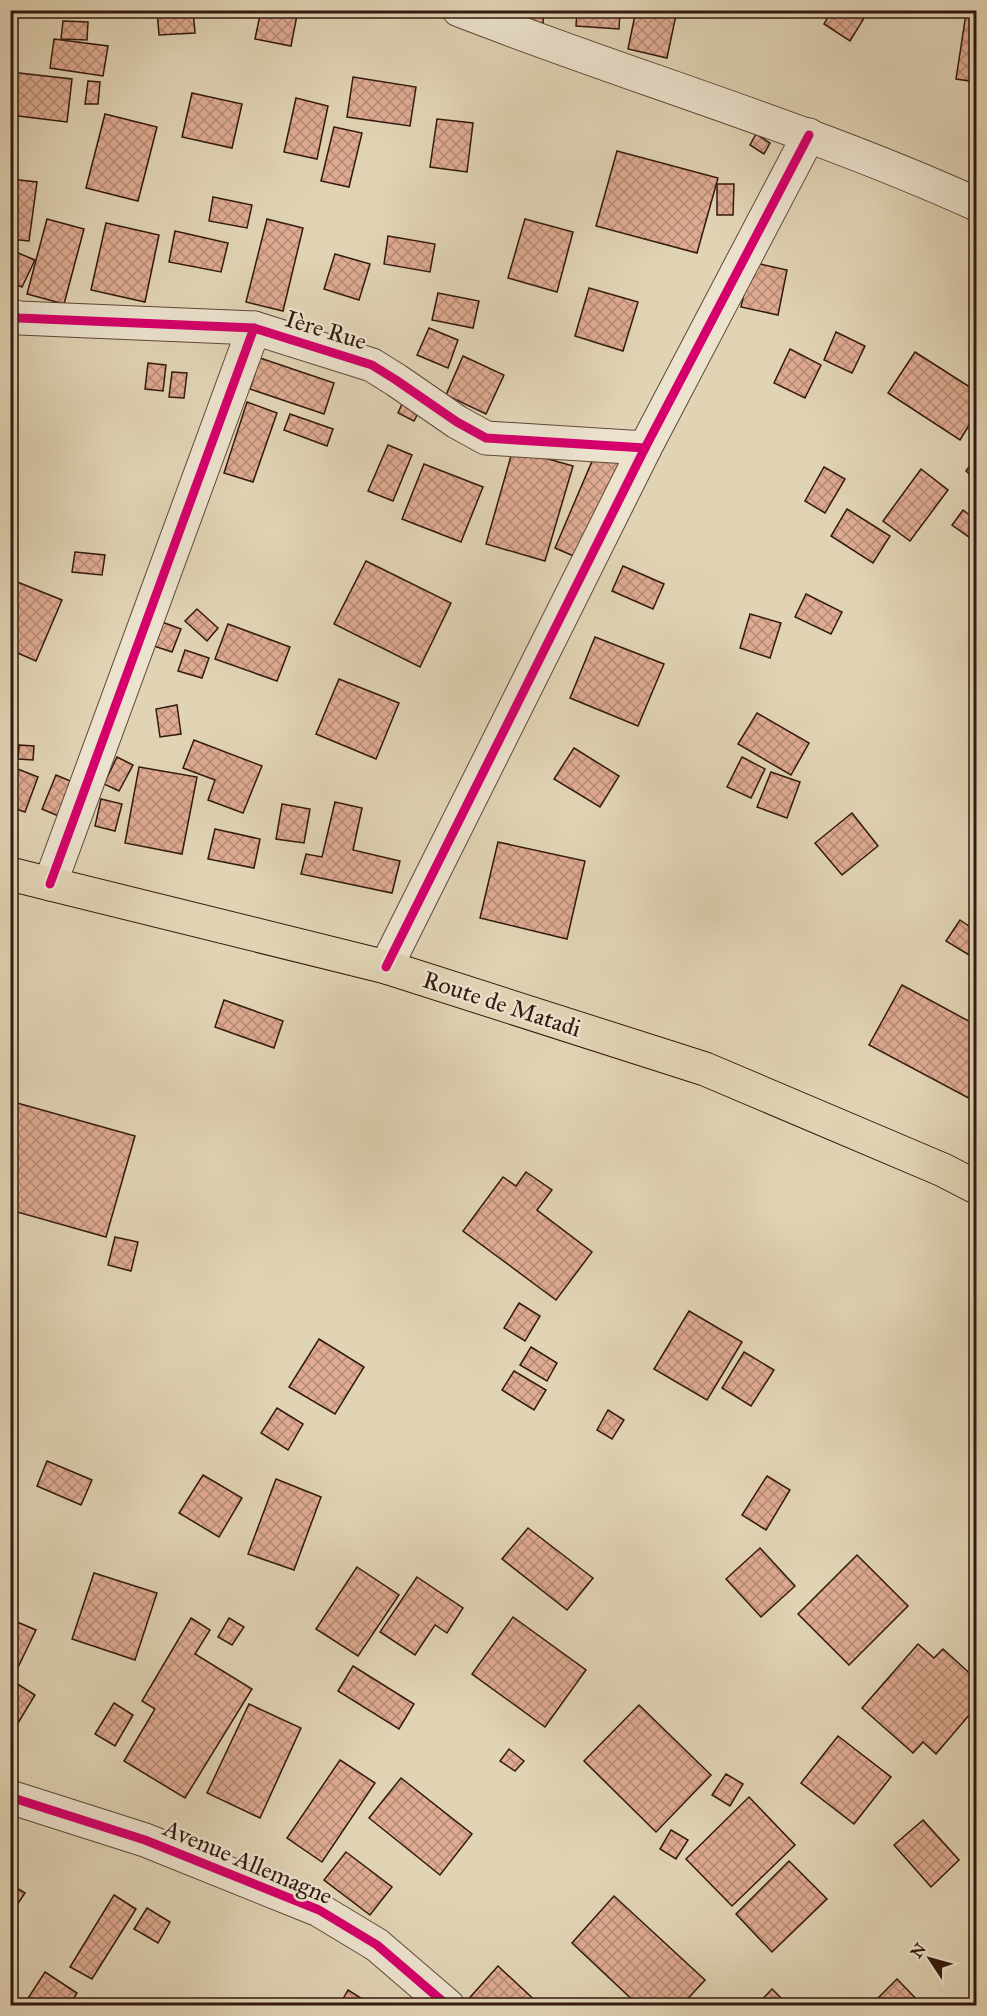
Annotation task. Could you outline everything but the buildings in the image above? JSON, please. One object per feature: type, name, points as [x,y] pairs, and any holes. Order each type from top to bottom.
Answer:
[{"type":"highway","name":"Route de Matadi","points":[[10,874],[386,967],[705,1069],[944,1170],[976,1187]]},
{"type":"street","points":[[459,10],[809,135],[913,175],[976,204]]},
{"type":"street","points":[[386,967],[645,448],[809,135]]},
{"type":"street","name":"Ière Rue","points":[[10,315],[19,318],[254,328],[372,365],[457,422],[486,438],[645,448]]},
{"type":"street","points":[[50,884],[254,328]]},
{"type":"street","name":"Avenue Allemagne","points":[[10,1797],[145,1840],[319,1910],[377,1945],[448,2006]]},
{"type":"cycle path","points":[[386,967],[645,448],[809,135]]},
{"type":"cycle path","points":[[10,315],[19,318],[254,328],[372,365],[457,422],[486,438],[645,448]]},
{"type":"cycle path","points":[[50,884],[254,328]]},
{"type":"cycle path","points":[[10,1797],[145,1840],[319,1910],[377,1945],[448,2006]]}]
